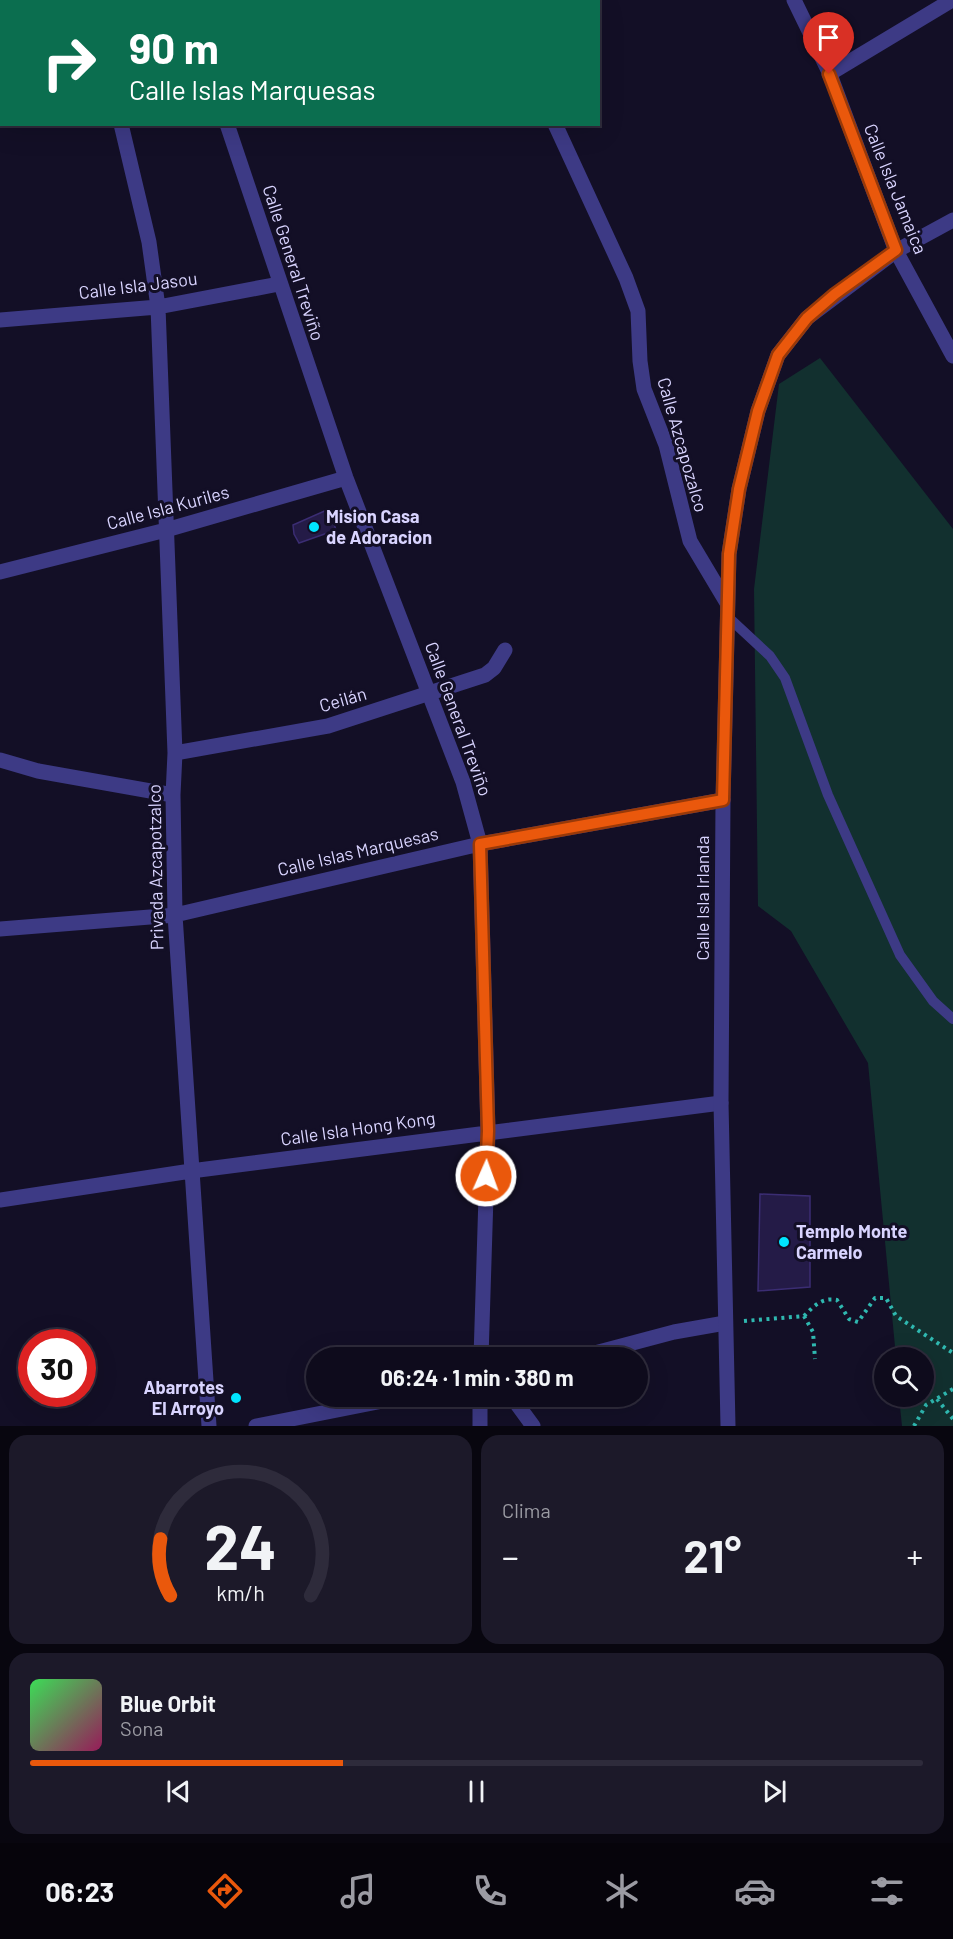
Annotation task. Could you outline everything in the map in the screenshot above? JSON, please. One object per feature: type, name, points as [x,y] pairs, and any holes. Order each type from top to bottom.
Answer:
[{"type":"street","name":"Calle Isla Jamaica","points":[[794,0],[829,74],[896,250],[953,356]]},
{"type":"street","points":[[829,74],[952,0]]},
{"type":"street","name":"Privada Azcapotzalco","points":[[121,126],[150,242],[158,307],[175,753],[172,795],[175,915],[209,1426]]},
{"type":"street","name":"Calle General Treviño","points":[[228,126],[345,477],[463,782],[480,844],[488,1131],[481,1347]]},
{"type":"street","name":"Calle Azcapozalco","points":[[556,126],[638,311],[640,361],[644,389],[666,445],[690,541],[727,610]]},
{"type":"street","points":[[896,250],[953,220]]},
{"type":"street","name":"Calle Isla Irlanda","points":[[728,1426],[721,1103],[723,800],[729,554],[739,489],[758,411],[778,355],[807,318],[835,294],[896,250]]},
{"type":"street","name":"Calle Isla Jasou","points":[[0,320],[158,307],[279,284]]},
{"type":"street","name":"Calle Isla Kuriles","points":[[0,572],[165,530],[345,477]]},
{"type":"street","name":"Ceilán","points":[[175,753],[328,726],[485,675],[494,668],[505,650]]},
{"type":"street","points":[[0,760],[38,771],[172,795]]},
{"type":"street","name":"Calle Islas Marquesas","points":[[0,929],[175,915],[480,844],[723,800]]},
{"type":"street","name":"Calle Isla Hong Kong","points":[[0,1200],[191,1171],[488,1131],[721,1103]]},
{"type":"street","points":[[617,1347],[674,1332],[725,1323]]},
{"type":"street","points":[[256,1426],[352,1407]]},
{"type":"street","points":[[480,1407],[480,1426]]},
{"type":"street","points":[[519,1407],[533,1426]]},
{"type":"lane","points":[[727,610],[770,656],[785,678],[828,795],[900,956],[933,1001],[953,1019]]},
{"type":"path","points":[[725,1323],[804,1316],[815,1304],[828,1298],[837,1300],[849,1319],[858,1322],[875,1298],[886,1298],[896,1316],[953,1353]]},
{"type":"path","points":[[804,1316],[813,1332],[815,1359]]},
{"type":"path","points":[[914,1426],[926,1405],[953,1389]]},
{"type":"path","points":[[937,1399],[953,1419]]},
{"type":"green space","points":[[820,358],[953,529],[953,1426],[902,1426],[900,1407],[934,1407],[934,1347],[895,1347],[868,1063],[791,931],[758,906],[754,589],[779,384]]},
{"type":"building","name":"Mision Casa de Adoracion","points":[[329,509],[336,530],[299,543],[294,534],[293,525]]},
{"type":"building","name":"Templo Monte Carmelo","points":[[760,1194],[810,1196],[810,1287],[758,1291]]},
{"type":"place","name":"Mision Casa de Adoracion","points":[[314,527]]},
{"type":"place","name":"Templo Monte Carmelo","points":[[784,1242]]},
{"type":"place","name":"Abarrotes El Arroyo","points":[[236,1398]]},
{"type":"route","points":[[486,1176],[488,1131],[480,844],[723,800],[729,554],[739,489],[758,411],[778,355],[807,318],[835,294],[896,250],[829,74]]}]
